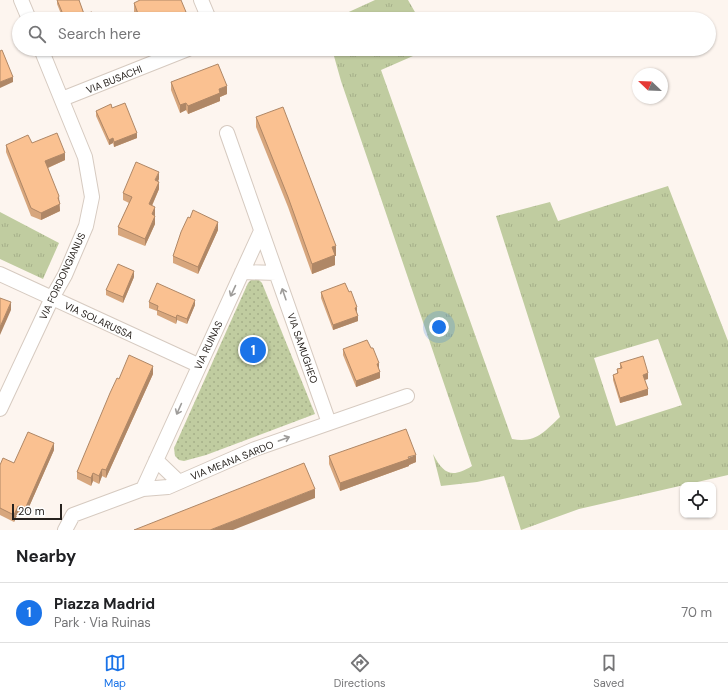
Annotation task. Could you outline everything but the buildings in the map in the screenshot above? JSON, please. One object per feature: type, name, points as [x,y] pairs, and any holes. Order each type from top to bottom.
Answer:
[{"type":"street","points":[[21,0],[26,12]]},
{"type":"street","points":[[201,0],[206,12]]},
{"type":"street","name":"VIA FORDONGIANUS","points":[[0,409],[86,226],[92,197],[85,157],[44,56]]},
{"type":"street","name":"VIA BUSACHI","points":[[62,99],[170,56]]},
{"type":"street","name":"VIA SAMUGHEO","points":[[227,133],[329,423]]},
{"type":"street","name":"VIA RUINAS","points":[[143,488],[198,365],[261,231]]},
{"type":"street","points":[[242,272],[276,273]]},
{"type":"street","name":"VIA SOLARUSSA","points":[[0,274],[198,365]]},
{"type":"street","name":"VIA MEANA SARDO","points":[[65,530],[73,515],[143,488],[168,487],[255,449],[407,396]]},
{"type":"street","points":[[156,460],[179,482]]},
{"type":"green space","points":[[375,0],[408,0],[415,12],[349,12]]},
{"type":"green space","points":[[334,56],[413,56],[381,70],[512,439],[527,440],[539,436],[560,417],[496,216],[550,202],[558,221],[668,186],[728,341],[728,475],[697,482],[680,482],[680,486],[579,509],[521,530],[504,476],[477,482],[441,486],[433,454],[441,466],[449,472],[454,473],[472,466],[341,81]],"holes":[[[658,339],[682,405],[616,426],[594,358]]]},
{"type":"green space","points":[[0,212],[59,243],[43,279],[0,259]]},
{"type":"green space","points":[[252,279],[258,279],[262,283],[315,414],[206,455],[184,461],[179,460],[175,456],[174,448],[248,283]]},
{"type":"place","name":"Piazza Madrid","points":[[253,350]]}]
